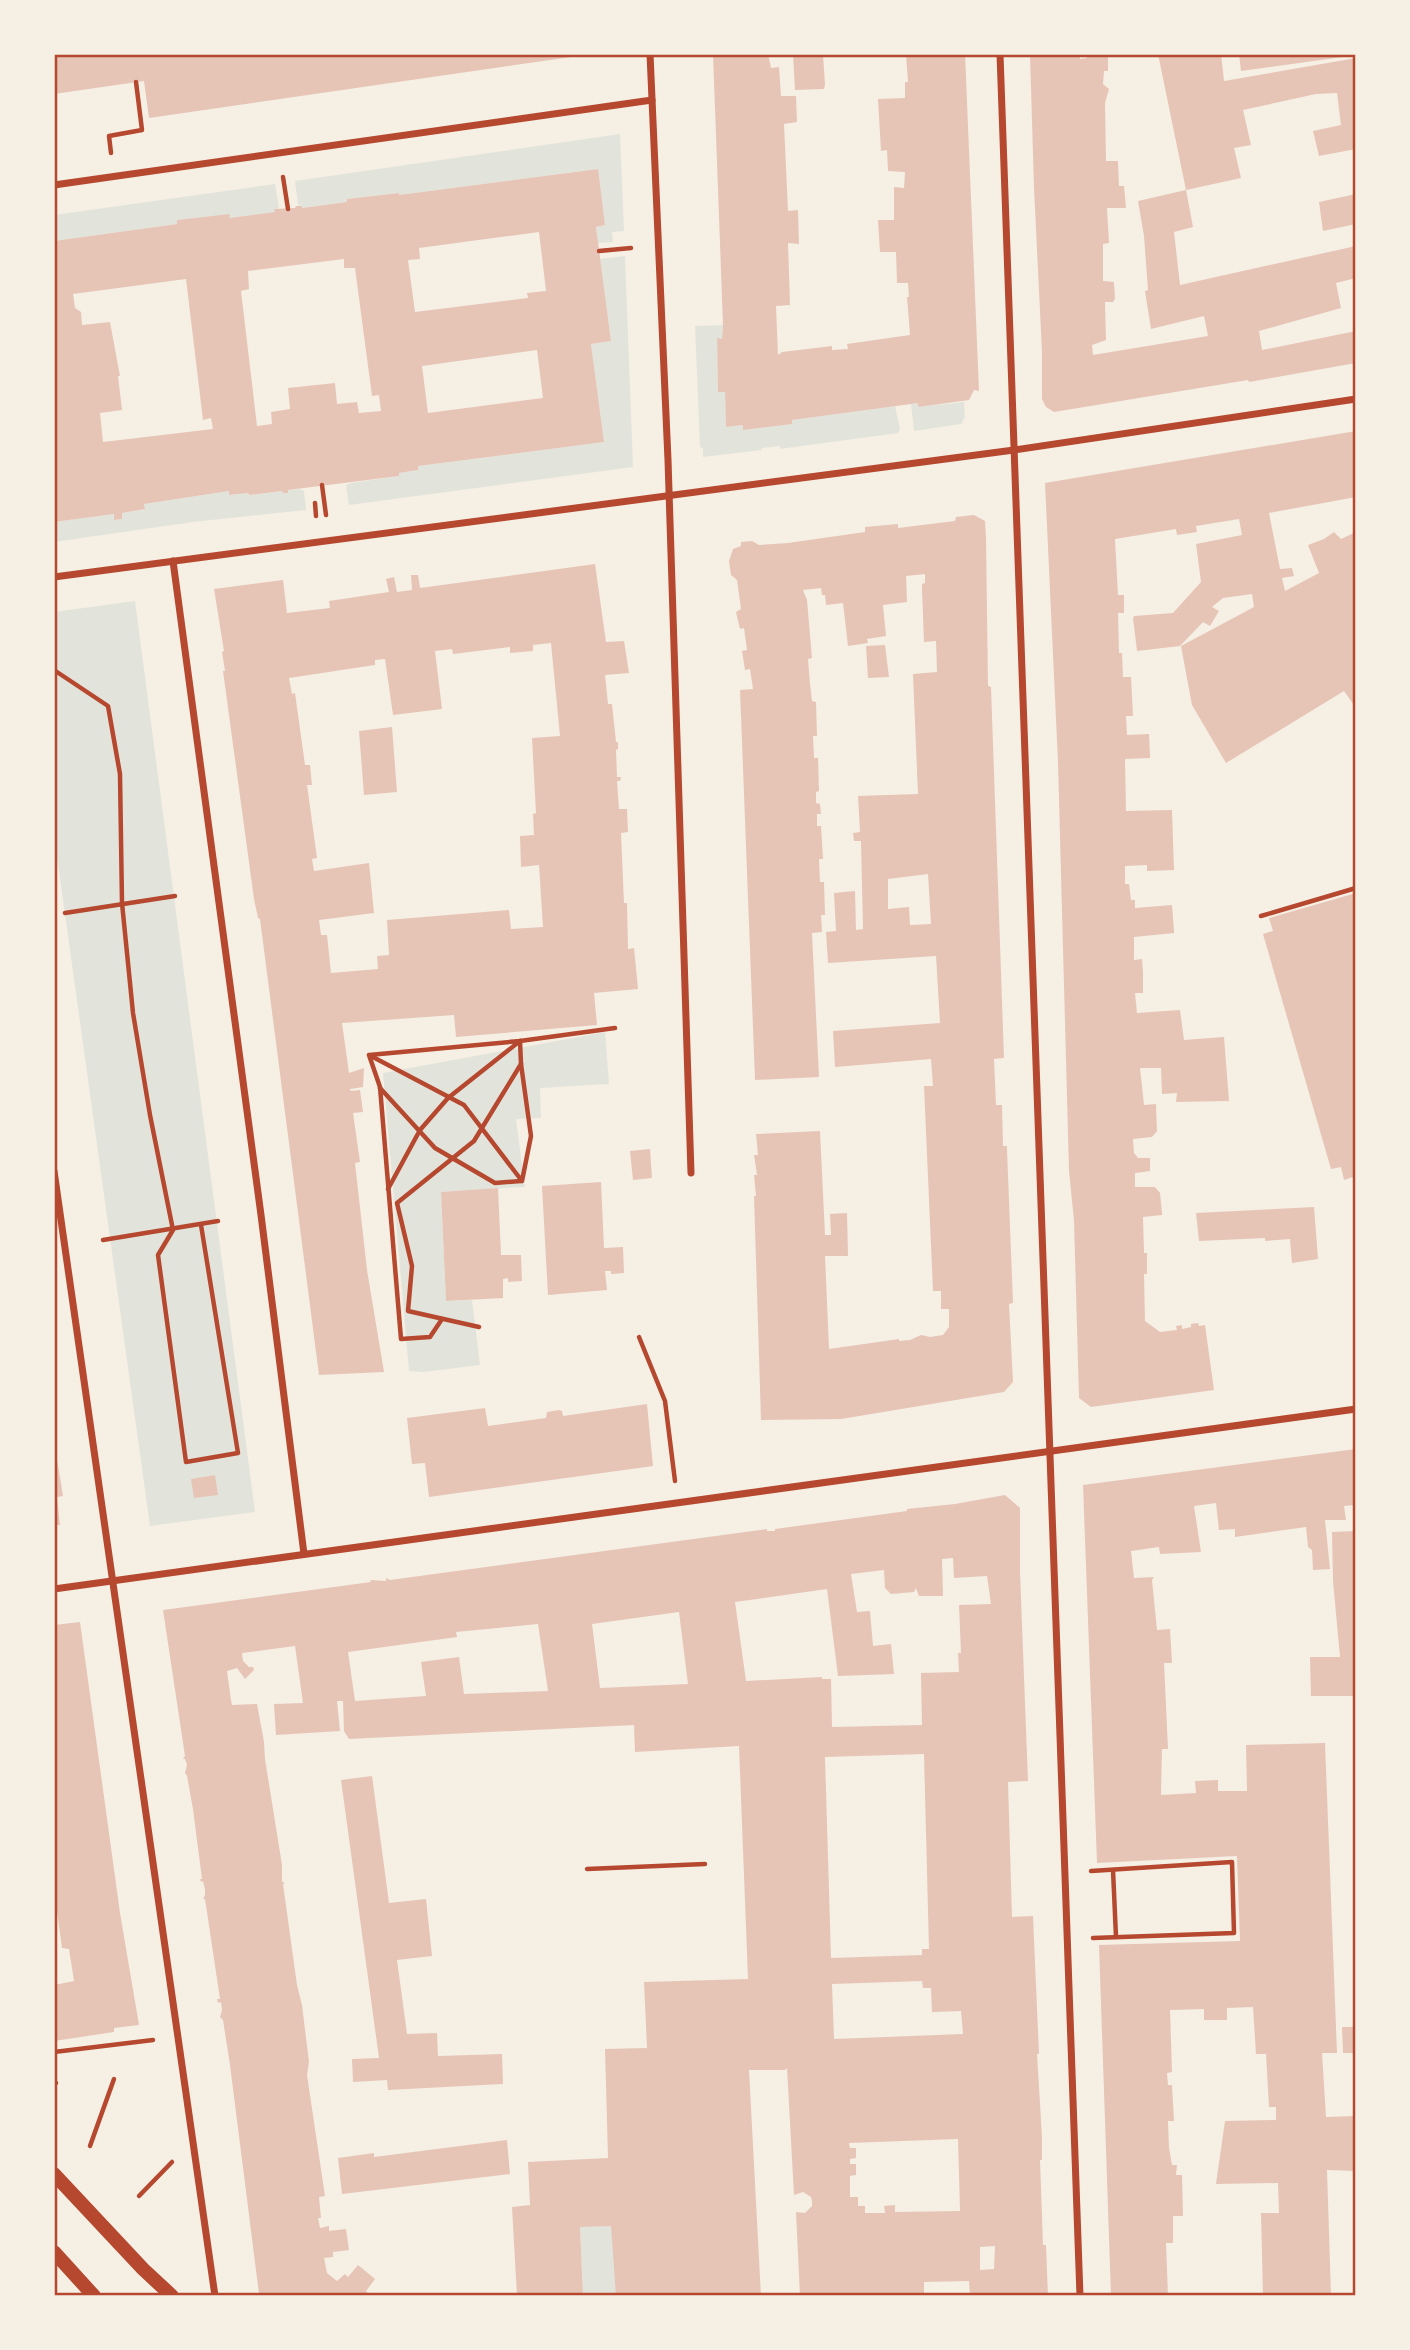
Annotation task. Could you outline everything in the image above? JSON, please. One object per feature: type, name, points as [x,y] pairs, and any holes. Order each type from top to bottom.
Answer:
[{"type":"main road","points":[[54,2174],[172,2296]]},
{"type":"main road","points":[[54,2252],[93,2296]]},
{"type":"street","points":[[650,54],[669,496],[691,1173]]},
{"type":"street","points":[[1000,54],[1080,2296]]},
{"type":"street","points":[[54,185],[652,100]]},
{"type":"street","points":[[54,577],[1014,450],[1356,399]]},
{"type":"street","points":[[173,561],[304,1554]]},
{"type":"street","points":[[54,1171],[215,2296]]},
{"type":"street","points":[[54,1589],[1356,1409]]},
{"type":"path","points":[[111,153],[108,135],[142,131],[136,82]]},
{"type":"path","points":[[283,177],[288,209]]},
{"type":"path","points":[[599,251],[631,248]]},
{"type":"path","points":[[322,485],[326,515]]},
{"type":"path","points":[[315,503],[316,516]]},
{"type":"path","points":[[54,670],[108,706],[120,774],[122,903],[133,1013],[173,1230],[158,1255],[186,1462],[238,1452],[201,1225]]},
{"type":"path","points":[[1261,916],[1356,888]]},
{"type":"path","points":[[65,913],[175,896]]},
{"type":"path","points":[[369,1055],[520,1041],[615,1028]]},
{"type":"path","points":[[520,1041],[531,1136],[522,1181]]},
{"type":"path","points":[[388,1190],[420,1130],[448,1098],[520,1041]]},
{"type":"path","points":[[369,1055],[380,1087],[401,1339],[430,1337],[442,1319]]},
{"type":"path","points":[[369,1055],[464,1105],[522,1181]]},
{"type":"path","points":[[480,1327],[408,1311],[412,1266],[397,1203],[474,1141],[521,1064]]},
{"type":"path","points":[[380,1087],[435,1148],[451,1159],[495,1183],[522,1181]]},
{"type":"path","points":[[103,1240],[218,1221]]},
{"type":"path","points":[[639,1337],[665,1401],[678,1503]]},
{"type":"path","points":[[1091,1871],[1232,1862],[1234,1933],[1093,1938]]},
{"type":"path","points":[[587,1869],[705,1864]]},
{"type":"path","points":[[1113,1870],[1116,1937]]},
{"type":"path","points":[[54,2052],[153,2040]]},
{"type":"path","points":[[90,2146],[114,2079]]},
{"type":"path","points":[[139,2196],[173,2161]]},
{"type":"shaded area","points":[[620,134],[624,231],[612,232],[613,242],[598,243],[596,227],[605,225],[597,169],[399,195],[347,199],[347,202],[302,208],[298,205],[295,181]]},
{"type":"shaded area","points":[[275,184],[279,208],[275,209],[275,212],[229,218],[229,215],[177,220],[177,224],[54,241],[54,215]]},
{"type":"shaded area","points":[[625,256],[633,467],[349,505],[346,485],[399,476],[399,473],[418,470],[418,466],[604,442],[591,344],[611,341],[600,259]]},
{"type":"shaded area","points":[[723,325],[722,339],[717,339],[718,392],[725,392],[726,427],[743,425],[744,430],[791,424],[792,420],[895,406],[900,429],[898,433],[703,457],[703,448],[700,447],[695,326]]},
{"type":"shaded area","points":[[964,402],[965,417],[961,424],[914,431],[911,404],[917,403],[919,407]]},
{"type":"shaded area","points":[[288,490],[304,491],[306,510],[193,522],[54,542],[54,522],[114,514],[114,520],[122,519],[122,513],[145,509],[144,504],[229,491],[230,495],[249,495],[282,491],[287,493]]},
{"type":"shaded area","points":[[135,601],[255,1512],[150,1526],[54,835],[54,612]]},
{"type":"shaded area","points":[[605,1032],[609,1084],[540,1088],[541,1118],[516,1119],[525,1187],[441,1192],[446,1301],[472,1300],[480,1365],[424,1372],[409,1371],[383,1073]]},
{"type":"shaded area","points":[[655,2223],[665,2296],[583,2296],[580,2227]]},
{"type":"building","points":[[54,54],[199,54],[199,57],[218,54],[578,56],[149,118],[144,81],[54,94]]},
{"type":"building","points":[[713,54],[768,54],[771,68],[779,67],[781,96],[796,96],[797,122],[784,124],[788,211],[798,210],[799,244],[788,243],[790,305],[776,306],[778,355],[782,352],[832,346],[832,350],[848,349],[847,344],[910,335],[908,283],[897,283],[896,252],[880,252],[878,220],[894,220],[894,187],[904,188],[905,172],[888,171],[887,150],[881,151],[878,99],[905,98],[905,82],[908,82],[906,54],[965,54],[979,391],[974,390],[969,400],[919,407],[917,403],[792,420],[792,424],[743,430],[743,425],[726,427],[725,392],[718,392],[717,338],[722,339],[723,325]]},
{"type":"building","points":[[793,54],[823,54],[824,89],[795,90]]},
{"type":"building","points":[[1030,54],[1080,54],[1080,59],[1087,58],[1086,54],[1108,54],[1108,71],[1104,71],[1103,84],[1109,89],[1105,103],[1106,161],[1118,161],[1119,186],[1124,186],[1126,208],[1107,208],[1109,243],[1103,244],[1103,281],[1114,282],[1115,299],[1113,302],[1105,302],[1106,340],[1092,345],[1093,355],[1208,336],[1204,316],[1151,329],[1145,291],[1148,290],[1144,236],[1138,201],[1186,190],[1193,227],[1174,232],[1180,285],[1356,246],[1356,278],[1336,283],[1341,308],[1259,331],[1262,350],[1356,331],[1356,363],[1054,412],[1046,407],[1042,399]]},
{"type":"building","points":[[1158,54],[1221,54],[1224,81],[1356,58],[1356,149],[1319,156],[1313,131],[1341,125],[1337,93],[1316,94],[1243,110],[1251,145],[1234,148],[1241,178],[1186,190]]},
{"type":"building","points":[[1239,54],[1350,54],[1350,56],[1241,71]]},
{"type":"building","points":[[598,169],[605,225],[596,227],[611,341],[591,344],[604,442],[418,466],[418,470],[399,473],[399,476],[288,490],[288,493],[282,491],[229,495],[229,491],[144,504],[145,509],[122,513],[122,519],[114,520],[114,514],[54,522],[54,241],[177,224],[177,220],[230,214],[229,218],[275,212],[274,209],[296,206],[302,208],[347,202],[347,199],[399,195]],"holes":[[[539,232],[546,291],[527,293],[528,298],[415,312],[408,260],[420,259],[419,248]],[[344,259],[344,268],[355,268],[372,396],[379,395],[381,411],[359,413],[357,402],[337,404],[335,383],[288,388],[290,409],[271,412],[272,424],[257,426],[241,291],[249,289],[248,271]],[[186,279],[203,420],[211,418],[213,429],[103,442],[100,413],[122,410],[120,376],[110,322],[82,325],[81,312],[75,308],[73,294]],[[537,350],[543,398],[428,413],[422,366]]]},
{"type":"building","points":[[1356,194],[1356,224],[1323,231],[1319,202]]},
{"type":"building","points":[[1356,431],[1356,497],[1269,513],[1280,569],[1292,568],[1294,576],[1282,578],[1285,591],[1319,573],[1308,545],[1334,532],[1341,539],[1356,532],[1356,708],[1344,691],[1226,763],[1192,705],[1181,646],[1254,607],[1252,594],[1223,598],[1212,607],[1219,611],[1210,626],[1203,622],[1180,646],[1137,651],[1133,618],[1173,613],[1201,582],[1196,544],[1242,535],[1239,519],[1196,526],[1197,532],[1177,535],[1176,529],[1115,539],[1118,595],[1124,595],[1124,613],[1118,613],[1119,653],[1122,653],[1123,677],[1131,677],[1133,716],[1126,716],[1127,735],[1149,734],[1150,756],[1125,759],[1126,811],[1172,810],[1174,870],[1147,871],[1147,865],[1125,866],[1125,884],[1129,884],[1135,908],[1172,905],[1174,933],[1134,937],[1134,960],[1142,959],[1143,972],[1143,993],[1135,993],[1137,1013],[1180,1010],[1184,1040],[1224,1037],[1229,1101],[1176,1102],[1177,1093],[1162,1094],[1161,1068],[1140,1068],[1144,1105],[1156,1104],[1157,1131],[1152,1137],[1133,1139],[1134,1153],[1138,1158],[1150,1158],[1150,1171],[1135,1173],[1135,1187],[1155,1187],[1160,1193],[1162,1213],[1143,1217],[1144,1253],[1147,1253],[1147,1274],[1144,1274],[1145,1321],[1160,1332],[1177,1330],[1176,1326],[1182,1325],[1182,1329],[1191,1327],[1191,1324],[1205,1325],[1214,1390],[1091,1407],[1079,1398],[1074,1221],[1069,1171],[1058,762],[1045,483]]},
{"type":"building","points":[[974,515],[985,521],[988,686],[991,687],[1004,1058],[994,1059],[996,1105],[1002,1105],[1003,1146],[1007,1146],[1013,1382],[1004,1392],[841,1419],[761,1420],[754,1196],[754,1175],[757,1175],[754,1155],[758,1155],[756,1134],[820,1131],[825,1235],[831,1235],[830,1214],[847,1213],[848,1256],[825,1256],[829,1349],[899,1339],[910,1340],[921,1335],[943,1335],[949,1327],[949,1309],[941,1309],[941,1291],[933,1291],[924,1086],[933,1086],[931,1059],[835,1067],[833,1031],[940,1023],[936,956],[828,963],[826,932],[836,931],[834,893],[855,891],[856,930],[863,929],[861,841],[854,841],[853,833],[860,832],[858,796],[918,794],[913,674],[937,672],[936,641],[924,642],[922,584],[925,583],[925,574],[906,576],[907,602],[883,605],[886,636],[867,639],[868,643],[848,646],[843,603],[826,605],[821,588],[803,590],[807,600],[812,658],[808,659],[810,684],[812,701],[816,702],[817,736],[813,736],[814,758],[818,758],[819,791],[816,792],[816,803],[820,804],[821,814],[817,814],[817,826],[821,826],[823,859],[819,859],[820,882],[824,882],[825,915],[821,915],[822,932],[812,933],[819,1077],[755,1080],[740,690],[753,689],[750,669],[745,670],[742,651],[747,650],[744,628],[740,629],[736,612],[741,609],[737,580],[731,575],[729,561],[733,549],[741,546],[741,542],[752,541],[759,545],[788,543],[865,532],[865,527],[898,524],[898,528],[955,521],[956,517]],"holes":[[[928,874],[931,924],[910,925],[909,907],[888,909],[888,879]]]},
{"type":"building","points":[[595,564],[606,642],[624,641],[629,673],[605,675],[608,704],[612,704],[618,742],[617,777],[621,777],[620,781],[617,781],[619,809],[627,809],[628,832],[621,833],[624,903],[627,903],[628,949],[634,948],[638,989],[594,993],[597,1025],[456,1037],[454,1015],[342,1023],[349,1073],[364,1068],[363,1087],[350,1089],[360,1090],[363,1112],[353,1113],[360,1162],[355,1163],[367,1270],[384,1372],[319,1375],[214,589],[283,580],[287,613],[330,608],[329,601],[389,592],[386,579],[394,577],[397,592],[412,590],[411,575],[418,575],[420,588]],"holes":[[[551,643],[560,736],[532,738],[536,813],[533,814],[534,835],[520,836],[521,867],[539,865],[543,927],[511,929],[509,910],[387,920],[389,955],[377,956],[378,969],[331,973],[327,935],[321,935],[319,920],[374,913],[369,863],[314,871],[312,859],[317,858],[307,785],[312,785],[310,765],[305,765],[295,693],[292,694],[289,678],[375,665],[375,660],[385,659],[393,715],[442,709],[435,651],[452,649],[453,654],[510,647],[510,653],[533,651],[533,645]]]},
{"type":"building","points":[[885,645],[889,677],[868,678],[866,646]]},
{"type":"building","points":[[392,727],[397,792],[364,795],[359,731]]},
{"type":"building","points":[[1356,893],[1356,1176],[1344,1180],[1341,1167],[1331,1169],[1263,934],[1273,931],[1269,918]]},
{"type":"building","points":[[650,1149],[652,1178],[633,1180],[630,1151]]},
{"type":"building","points":[[601,1182],[604,1248],[623,1247],[624,1273],[611,1274],[611,1271],[605,1271],[607,1290],[548,1295],[542,1186]]},
{"type":"building","points":[[498,1188],[501,1255],[521,1255],[522,1281],[508,1282],[508,1278],[503,1279],[503,1298],[446,1301],[441,1192]]},
{"type":"building","points":[[1314,1207],[1318,1259],[1292,1263],[1290,1239],[1199,1241],[1196,1213]]},
{"type":"building","points":[[647,1404],[653,1466],[429,1497],[425,1463],[412,1464],[407,1418],[485,1408],[488,1426],[546,1418],[547,1412],[559,1410],[563,1416]]},
{"type":"building","points":[[54,1441],[63,1496],[57,1497],[60,1525],[54,1525]]},
{"type":"building","points":[[1356,1449],[1356,1505],[1344,1506],[1346,1520],[1325,1520],[1330,1569],[1313,1570],[1312,1550],[1308,1547],[1306,1527],[1235,1537],[1235,1529],[1219,1530],[1216,1503],[1194,1506],[1201,1552],[1160,1554],[1159,1547],[1131,1551],[1134,1578],[1154,1577],[1152,1580],[1157,1630],[1170,1629],[1172,1663],[1164,1663],[1168,1749],[1162,1749],[1161,1795],[1196,1793],[1195,1781],[1218,1780],[1218,1791],[1247,1791],[1246,1745],[1325,1743],[1337,2053],[1322,2053],[1326,2117],[1356,2116],[1356,2171],[1327,2170],[1331,2295],[1263,2296],[1261,2213],[1279,2213],[1278,2183],[1216,2184],[1225,2121],[1276,2120],[1276,2107],[1269,2107],[1266,2054],[1256,2054],[1253,2007],[1227,2008],[1227,2020],[1204,2020],[1204,2009],[1170,2010],[1172,2072],[1167,2073],[1168,2085],[1172,2085],[1174,2121],[1168,2121],[1169,2148],[1172,2165],[1177,2165],[1176,2175],[1182,2175],[1183,2216],[1173,2216],[1173,2243],[1166,2243],[1168,2296],[1111,2296],[1099,1945],[1240,1941],[1237,1856],[1097,1863],[1083,1485]]},
{"type":"building","points":[[215,1475],[218,1495],[194,1498],[191,1479]]},
{"type":"building","points":[[1005,1495],[1020,1508],[1028,1781],[1008,1782],[1012,1917],[1033,1916],[1042,2137],[1040,2160],[1043,2245],[1046,2245],[1048,2296],[970,2296],[969,2281],[924,2282],[924,2296],[800,2296],[796,2212],[805,2213],[812,2206],[812,2201],[811,2197],[803,2192],[794,2195],[787,2068],[749,2070],[761,2296],[616,2296],[611,2226],[580,2227],[583,2296],[517,2296],[512,2207],[530,2205],[528,2162],[608,2158],[605,2049],[647,2048],[644,1982],[748,1979],[739,1746],[635,1752],[634,1725],[349,1739],[344,1731],[343,1701],[337,1701],[340,1731],[276,1735],[274,1704],[303,1703],[295,1646],[242,1653],[243,1661],[254,1670],[245,1679],[237,1668],[227,1671],[232,1705],[257,1704],[264,1742],[302,2005],[309,2062],[307,2075],[325,2196],[319,2197],[320,2228],[329,2226],[329,2231],[346,2229],[349,2250],[333,2252],[333,2257],[324,2258],[327,2273],[337,2281],[345,2274],[348,2277],[358,2265],[375,2279],[366,2291],[369,2294],[367,2296],[261,2296],[230,2065],[223,2020],[220,2017],[221,2002],[218,2003],[217,1999],[220,1999],[203,1899],[205,1889],[200,1879],[193,1809],[185,1773],[187,1765],[183,1759],[185,1756],[163,1610],[371,1582],[370,1580],[386,1581],[386,1578],[390,1580],[767,1529],[775,1531],[907,1509]],"holes":[[[953,1558],[954,1578],[987,1576],[991,1604],[959,1605],[959,1672],[921,1673],[922,1725],[832,1727],[831,1679],[822,1677],[746,1681],[735,1602],[827,1589],[838,1676],[894,1674],[891,1644],[873,1646],[870,1611],[857,1612],[851,1574],[884,1570],[885,1588],[891,1594],[914,1592],[916,1588],[919,1596],[943,1596],[942,1559]],[[679,1612],[688,1684],[600,1688],[592,1624]],[[538,1624],[548,1691],[464,1694],[459,1657],[421,1662],[426,1696],[355,1701],[348,1652],[457,1637],[456,1632]],[[924,1754],[929,1949],[922,1949],[922,1955],[831,1958],[825,1757]],[[922,1981],[923,1988],[931,1988],[932,2012],[961,2011],[963,2034],[834,2039],[832,1984]],[[958,2139],[960,2211],[895,2212],[895,2205],[884,2206],[885,2213],[865,2213],[865,2206],[858,2206],[858,2197],[850,2197],[850,2176],[856,2175],[856,2164],[850,2164],[850,2159],[856,2158],[856,2148],[850,2148],[849,2143]],[[995,2246],[994,2269],[980,2270],[980,2247]]]},
{"type":"building","points":[[1356,1531],[1356,1696],[1311,1696],[1310,1657],[1340,1657],[1333,1581],[1332,1532]]},
{"type":"building","points":[[80,1622],[120,1913],[139,2025],[114,2028],[114,2032],[54,2041],[54,1985],[74,1981],[69,1949],[62,1948],[54,1889],[54,1625]]},
{"type":"building","points":[[372,1776],[389,1903],[426,1899],[432,1956],[397,1960],[407,2034],[437,2033],[438,2056],[502,2054],[503,2084],[388,2090],[387,2080],[353,2082],[352,2059],[379,2058],[341,1780]]},
{"type":"building","points":[[1342,2027],[1356,2027],[1356,2053],[1343,2053]]},
{"type":"building","points":[[507,2140],[510,2174],[342,2194],[338,2158],[374,2153],[374,2157]]}]
